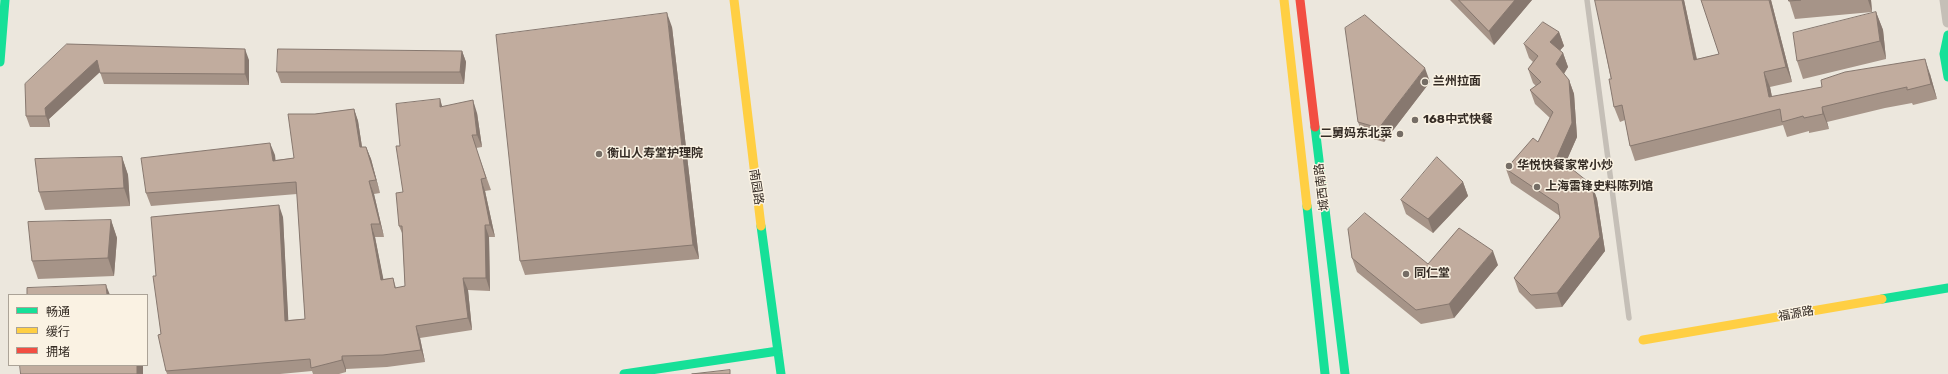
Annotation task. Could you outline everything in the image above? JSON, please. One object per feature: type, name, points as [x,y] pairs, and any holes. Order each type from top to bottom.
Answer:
[{"type":"street","points":[[0,62],[5,0]]},
{"type":"street","name":"南园路","points":[[734,0],[751,154],[781,374]]},
{"type":"street","name":"城西南路","points":[[1284,0],[1325,374]]},
{"type":"street","name":"城西南路","points":[[1300,0],[1344,374]]},
{"type":"street","points":[[1945,0],[1948,22]]},
{"type":"street","points":[[1948,35],[1944,54],[1948,77]]},
{"type":"street","name":"福源路","points":[[1643,340],[1948,288]]},
{"type":"street","points":[[624,374],[778,352]]},
{"type":"lane","points":[[1587,0],[1629,318]]},
{"type":"building","points":[[1459,0],[1515,0],[1489,31]]},
{"type":"building","points":[[1595,0],[1682,0],[1694,60],[1719,54],[1701,0],[1769,0],[1786,67],[1764,72],[1769,97],[1822,87],[1821,80],[1845,72],[1925,59],[1931,84],[1907,90],[1907,87],[1822,107],[1823,114],[1804,118],[1803,116],[1782,122],[1780,109],[1630,146],[1622,105],[1614,107],[1609,79],[1611,79]]},
{"type":"building","points":[[1876,12],[1880,41],[1797,61],[1793,33]]},
{"type":"building","name":"衡山人寿堂护理院","points":[[667,13],[693,245],[520,261],[496,35]]},
{"type":"building","points":[[1365,15],[1425,68],[1379,128],[1358,122],[1345,28]]},
{"type":"building","points":[[1543,22],[1559,32],[1550,42],[1563,53],[1556,64],[1569,80],[1572,123],[1557,157],[1592,185],[1600,237],[1557,293],[1531,295],[1514,278],[1560,218],[1558,204],[1506,169],[1533,138],[1538,142],[1553,112],[1530,90],[1541,82],[1528,69],[1538,56],[1524,44]]},
{"type":"building","points":[[67,44],[245,49],[245,74],[100,73],[97,60],[45,108],[46,116],[26,116],[25,84]]},
{"type":"building","points":[[278,49],[462,51],[460,72],[277,72]]},
{"type":"building","points":[[440,99],[440,107],[473,100],[477,135],[472,135],[486,178],[481,179],[490,225],[485,225],[486,278],[463,278],[468,318],[416,326],[421,350],[383,355],[342,356],[342,360],[311,368],[310,359],[166,371],[158,335],[161,334],[153,276],[156,276],[151,217],[279,205],[285,321],[305,319],[296,182],[146,193],[141,158],[270,143],[273,161],[294,158],[288,114],[315,114],[354,109],[360,147],[366,147],[376,180],[369,181],[380,224],[371,224],[381,280],[393,278],[395,288],[405,286],[402,226],[399,226],[396,193],[403,192],[396,146],[400,146],[396,104]]},
{"type":"building","points":[[122,157],[124,188],[39,192],[35,159]]},
{"type":"building","points":[[1437,157],[1463,182],[1428,219],[1401,200]]},
{"type":"building","points":[[1365,213],[1428,264],[1459,228],[1493,251],[1449,304],[1416,310],[1352,258],[1348,229]]},
{"type":"building","points":[[111,220],[108,258],[32,261],[28,222]]},
{"type":"building","points":[[106,285],[107,294],[27,294],[27,288]]},
{"type":"building","points":[[20,366],[137,366],[137,374],[21,374]]},
{"type":"building","points":[[730,370],[730,374],[692,374]]},
{"type":"traffic: fast","points":[[0,62],[5,0]]},
{"type":"traffic: fast","points":[[1948,35],[1944,54],[1948,77]]},
{"type":"traffic: fast","points":[[1315,127],[1345,374]]},
{"type":"traffic: fast","points":[[1307,206],[1325,374]]},
{"type":"traffic: fast","points":[[761,226],[781,374]]},
{"type":"traffic: fast","points":[[1882,299],[1948,288]]},
{"type":"traffic: fast","points":[[624,374],[778,351]]},
{"type":"traffic: slow","points":[[734,0],[761,226]]},
{"type":"traffic: slow","points":[[1284,0],[1307,206]]},
{"type":"traffic: slow","points":[[1643,340],[1882,299]]},
{"type":"traffic: jam","points":[[1300,0],[1315,127]]},
{"type":"place","name":"兰州拉面","points":[[1425,82]]},
{"type":"place","name":"168中式快餐","points":[[1415,120]]},
{"type":"place","name":"二舅妈东北菜","points":[[1400,134]]},
{"type":"place","name":"衡山人寿堂护理院","points":[[599,154]]},
{"type":"place","name":"华悦快餐家常小炒","points":[[1509,166]]},
{"type":"place","name":"上海雷锋史料陈列馆","points":[[1537,187]]},
{"type":"place","name":"同仁堂","points":[[1406,274]]}]
